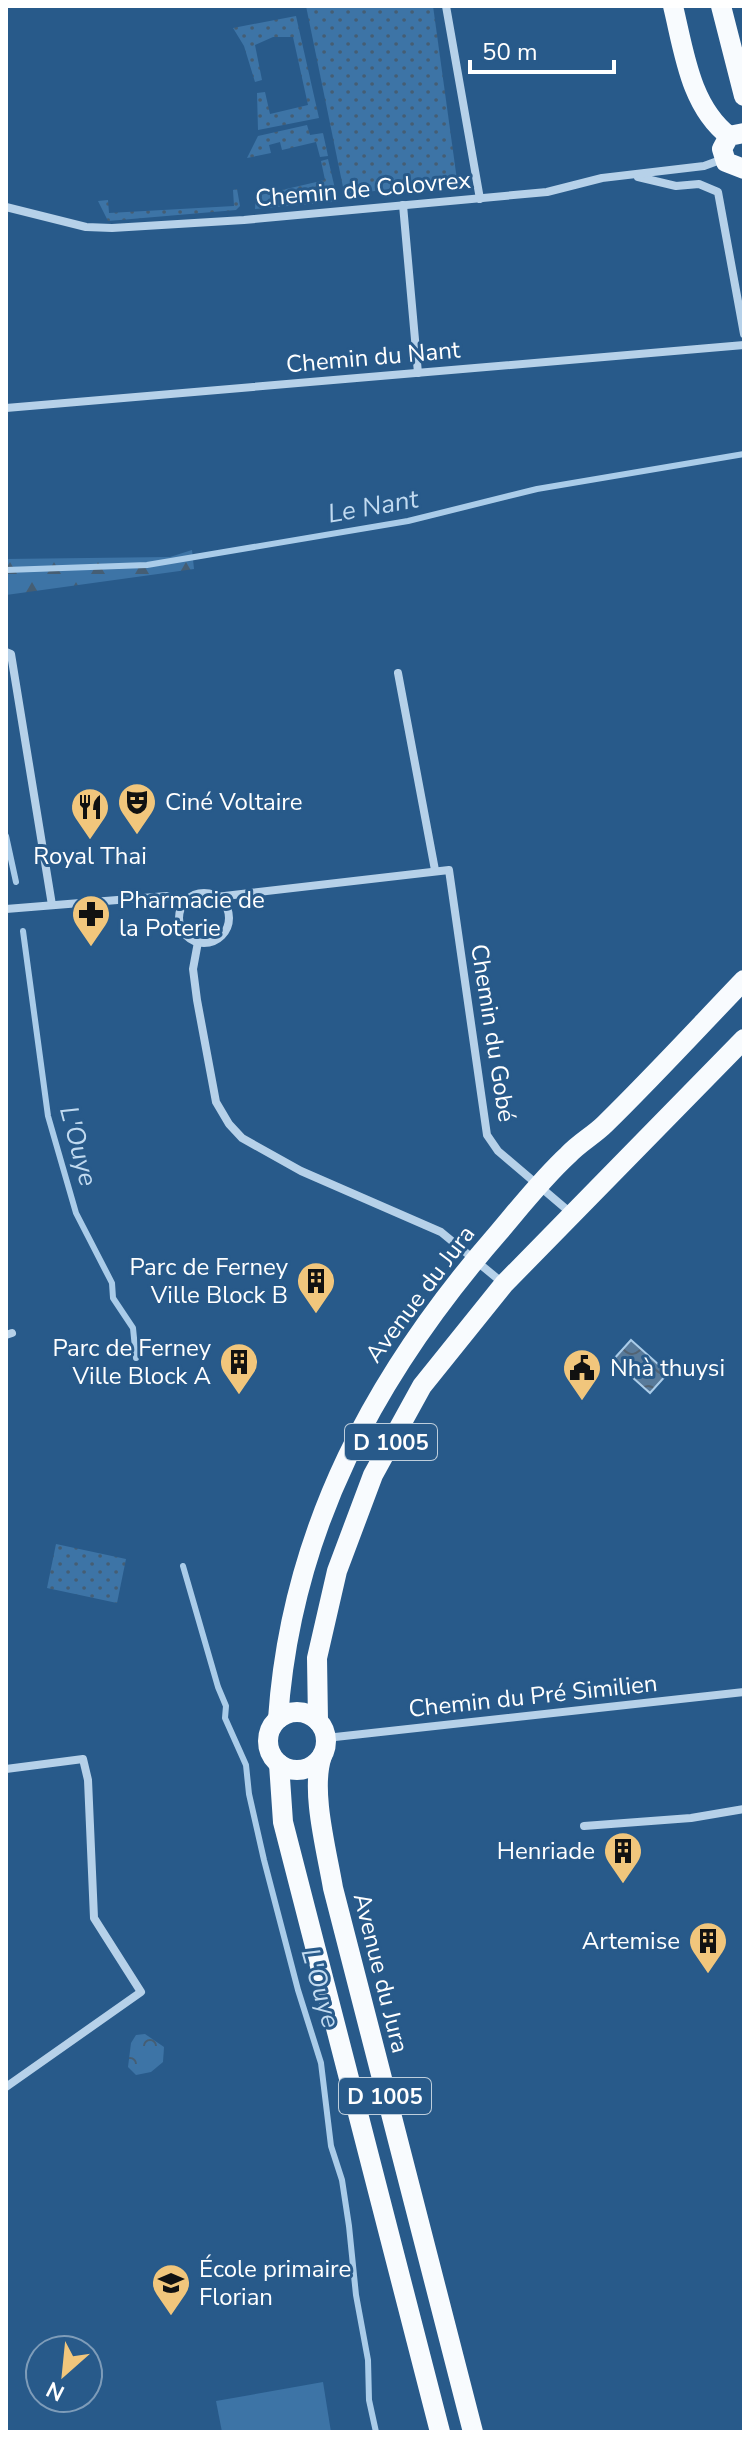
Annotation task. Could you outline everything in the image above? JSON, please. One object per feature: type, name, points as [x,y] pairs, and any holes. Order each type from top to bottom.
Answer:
[{"type":"main road","points":[[673,6],[695,92],[713,124],[736,134],[722,149],[738,168]]},
{"type":"main road","points":[[721,6],[744,96]]},
{"type":"main road","name":"Avenue du Jura","points":[[278,1719],[297,1594],[339,1470],[394,1369],[476,1258],[539,1185],[568,1154],[602,1127],[744,980]]},
{"type":"main road","name":"Avenue du Jura","points":[[473,2432],[336,1902],[322,1827],[318,1775],[322,1738],[316,1674],[322,1627],[337,1571],[367,1489],[422,1386],[504,1284],[744,1039]]},
{"type":"main road","points":[[278,1719],[299,1712],[322,1738],[306,1768],[279,1764]]},
{"type":"main road","name":"D 1005","points":[[278,1719],[268,1739],[273,1757],[279,1764],[283,1822],[440,2432]]},
{"type":"street","points":[[446,6],[480,199]]},
{"type":"street","name":"Chemin de Colovrex","points":[[6,207],[86,227],[112,228],[480,199],[547,192],[629,175],[704,166],[738,168]]},
{"type":"street","points":[[629,175],[676,186],[699,184],[718,192],[744,334]]},
{"type":"street","points":[[403,205],[418,373]]},
{"type":"street","name":"Chemin du Nant","points":[[6,408],[744,345]]},
{"type":"street","points":[[6,652],[11,654],[52,905]]},
{"type":"street","points":[[216,897],[227,908],[226,930],[217,940],[198,942],[182,929],[180,912],[184,904],[201,894],[216,897],[435,870],[398,673]]},
{"type":"street","name":"Chemin du Gobé","points":[[435,870],[449,870],[487,1135],[498,1151],[573,1214]]},
{"type":"street","points":[[6,909],[167,896],[184,904]]},
{"type":"street","points":[[198,942],[193,969],[197,1000],[216,1102],[229,1124],[242,1138],[301,1171],[429,1225],[476,1258],[504,1284]]},
{"type":"street","name":"Chemin du Pré Similien","points":[[322,1738],[744,1692]]},
{"type":"street","points":[[6,1769],[83,1759],[88,1780],[94,1918],[141,1992],[6,2087]]},
{"type":"street","points":[[584,1826],[691,1818],[744,1809]]},
{"type":"green space","points":[[306,6],[433,6],[457,180],[352,194],[343,187]]},
{"type":"green space","points":[[296,16],[319,118],[258,130],[257,93],[265,92],[270,114],[308,105],[293,37],[273,37],[255,45],[262,80],[255,82],[244,46],[233,28]]},
{"type":"green space","points":[[307,125],[310,135],[323,133],[328,156],[320,157],[316,142],[282,150],[280,142],[269,145],[271,153],[247,158],[258,136]]},
{"type":"green space","points":[[328,159],[336,193],[332,202],[255,209],[256,196],[325,180],[321,161]]},
{"type":"green space","points":[[237,189],[240,206],[236,210],[108,221],[98,201],[108,200],[109,213],[234,206],[233,190]]},
{"type":"green space","points":[[192,550],[194,569],[6,595],[6,559],[170,557]]},
{"type":"green space","points":[[56,1544],[126,1559],[117,1603],[47,1588]]},
{"type":"green space","points":[[145,2034],[164,2047],[163,2062],[151,2072],[136,2075],[128,2067],[131,2043],[136,2035]]},
{"type":"green space","points":[[323,2382],[331,2432],[222,2432],[216,2401]]},
{"type":"water","points":[[631,1340],[668,1373],[650,1393],[613,1360]]},
{"type":"waterway","name":"Le Nant","points":[[6,570],[147,565],[408,521],[537,489],[744,454]]},
{"type":"waterway","name":"L'Ouye","points":[[6,836],[16,882]]},
{"type":"waterway","name":"L'Ouye","points":[[23,931],[48,1116],[76,1213],[112,1283],[113,1298],[133,1328],[136,1358]]},
{"type":"waterway","name":"L'Ouye","points":[[183,1566],[226,1706],[225,1718],[246,1765],[249,1794],[264,1860],[298,1990],[321,2063],[331,2146],[342,2180],[349,2226],[356,2295],[368,2360],[369,2400],[376,2432]]},
{"type":"place","name":"Ciné Voltaire","points":[[137,836]]},
{"type":"place","name":"Royal Thai","points":[[90,841]]},
{"type":"place","name":"Pharmacie de la Poterie","points":[[91,948]]},
{"type":"place","name":"Parc de Ferney Ville Block B","points":[[316,1315]]},
{"type":"place","name":"Parc de Ferney Ville Block A","points":[[239,1396]]},
{"type":"place","name":"Nhà thuysi","points":[[582,1402]]},
{"type":"place","name":"Henriade","points":[[623,1885]]},
{"type":"place","name":"Artemise","points":[[708,1975]]},
{"type":"place","name":"École primaire Florian","points":[[171,2317]]}]
